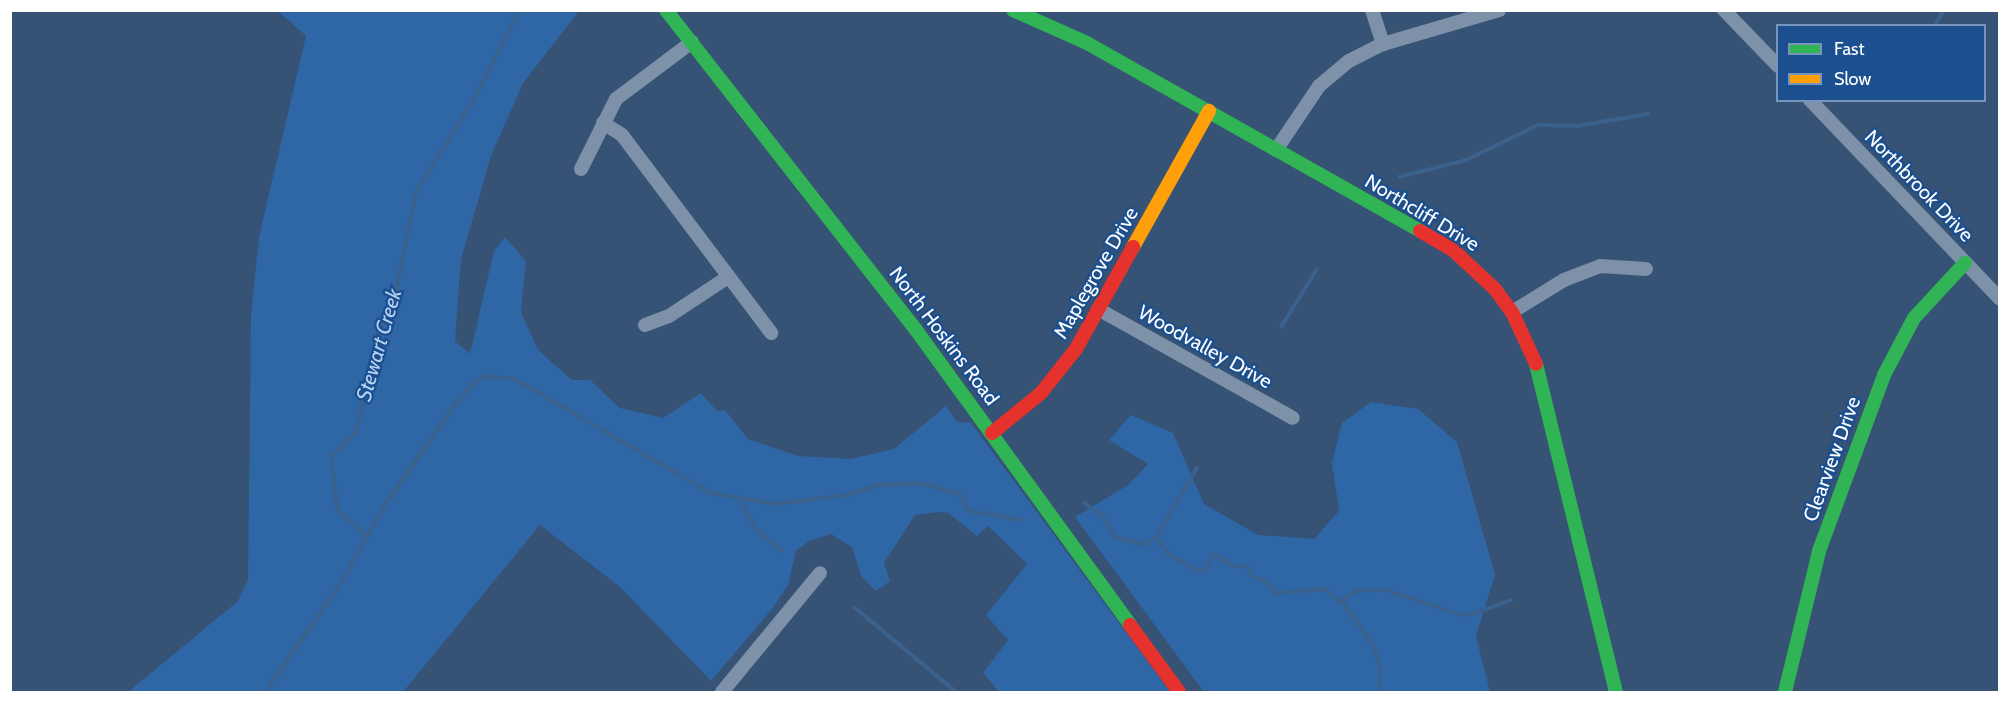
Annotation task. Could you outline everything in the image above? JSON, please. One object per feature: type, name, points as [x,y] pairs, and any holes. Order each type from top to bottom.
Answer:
[{"type":"street","name":"North Hoskins Road","points":[[666,10],[992,433],[1179,693]]},
{"type":"street","points":[[1372,10],[1383,45]]},
{"type":"street","points":[[1276,150],[1319,87],[1349,62],[1383,45],[1499,10]]},
{"type":"street","points":[[1724,10],[1776,64]]},
{"type":"street","name":"Northcliff Drive","points":[[1014,11],[1085,42],[1454,250],[1474,266],[1512,312],[1535,361],[1616,693]]},
{"type":"street","points":[[581,169],[616,99],[692,42]]},
{"type":"street","name":"Northbrook Drive","points":[[1812,102],[2000,299]]},
{"type":"street","name":"Maplegrove Drive","points":[[992,433],[1058,374],[1098,309],[1209,111]]},
{"type":"street","points":[[603,123],[622,135],[771,333]]},
{"type":"street","name":"Clearview Drive","points":[[1785,693],[1819,550],[1884,375],[1914,318],[1965,263]]},
{"type":"street","points":[[1512,312],[1564,280],[1600,266],[1615,264],[1646,269]]},
{"type":"street","points":[[645,325],[669,316],[728,277]]},
{"type":"street","name":"Woodvalley Drive","points":[[1098,309],[1293,418]]},
{"type":"street","points":[[722,693],[820,573]]},
{"type":"shaded area","points":[[277,10],[579,11],[523,83],[491,156],[461,259],[455,341],[470,354],[494,251],[505,237],[526,261],[521,312],[538,350],[572,380],[590,380],[620,408],[663,418],[701,393],[717,411],[725,410],[748,439],[798,456],[850,459],[894,449],[946,406],[957,422],[971,423],[1170,692],[999,692],[983,673],[1008,640],[986,615],[1027,564],[988,526],[977,536],[948,513],[938,512],[915,515],[884,563],[890,581],[876,591],[861,576],[852,547],[831,534],[809,541],[796,551],[788,585],[772,609],[711,681],[620,587],[540,525],[403,692],[128,692],[238,601],[248,580],[251,316],[259,237],[306,36]]},
{"type":"shaded area","points":[[1371,402],[1418,409],[1457,442],[1495,575],[1476,636],[1490,692],[1204,692],[1075,517],[1128,485],[1148,464],[1109,440],[1131,415],[1173,433],[1204,504],[1258,535],[1314,539],[1339,511],[1332,463],[1342,423]]},
{"type":"waterway","name":"Stewart Creek","points":[[366,535],[337,509],[331,456],[356,432],[378,334],[396,291],[416,192],[474,99],[520,10]]},
{"type":"waterway","points":[[1935,24],[1944,10]]},
{"type":"waterway","points":[[1399,177],[1466,160],[1538,125],[1577,126],[1648,114]]},
{"type":"waterway","points":[[1281,327],[1317,269]]},
{"type":"waterway","points":[[265,692],[339,586],[387,502],[456,403],[476,381],[487,376],[515,379],[711,493],[774,504],[847,495],[877,485],[920,483],[960,494],[969,511],[1021,520]]},
{"type":"waterway","points":[[1084,503],[1102,515],[1115,537],[1144,545],[1156,537],[1197,468]]},
{"type":"waterway","points":[[740,500],[756,530],[782,550]]},
{"type":"waterway","points":[[1156,537],[1167,553],[1197,571],[1205,571],[1213,555],[1231,565],[1248,567],[1253,577],[1264,580],[1275,593],[1325,589],[1345,606],[1373,645],[1381,668],[1379,686],[1383,692]]},
{"type":"waterway","points":[[1341,601],[1357,591],[1383,589],[1461,615],[1473,614],[1511,600]]},
{"type":"waterway","points":[[854,607],[956,692]]},
{"type":"traffic: fast","points":[[666,10],[916,330],[1130,625]]},
{"type":"traffic: fast","points":[[1013,10],[1085,42],[1420,231]]},
{"type":"traffic: fast","points":[[1785,692],[1819,551],[1884,375],[1914,318],[1965,263]]},
{"type":"traffic: fast","points":[[1536,364],[1616,692]]},
{"type":"traffic: slow","points":[[1133,247],[1209,111]]},
{"type":"traffic: jam","points":[[1420,231],[1453,250],[1495,289],[1512,312],[1536,364]]},
{"type":"traffic: jam","points":[[992,433],[1041,393],[1076,349],[1133,247]]},
{"type":"traffic: jam","points":[[1130,625],[1179,692]]}]
